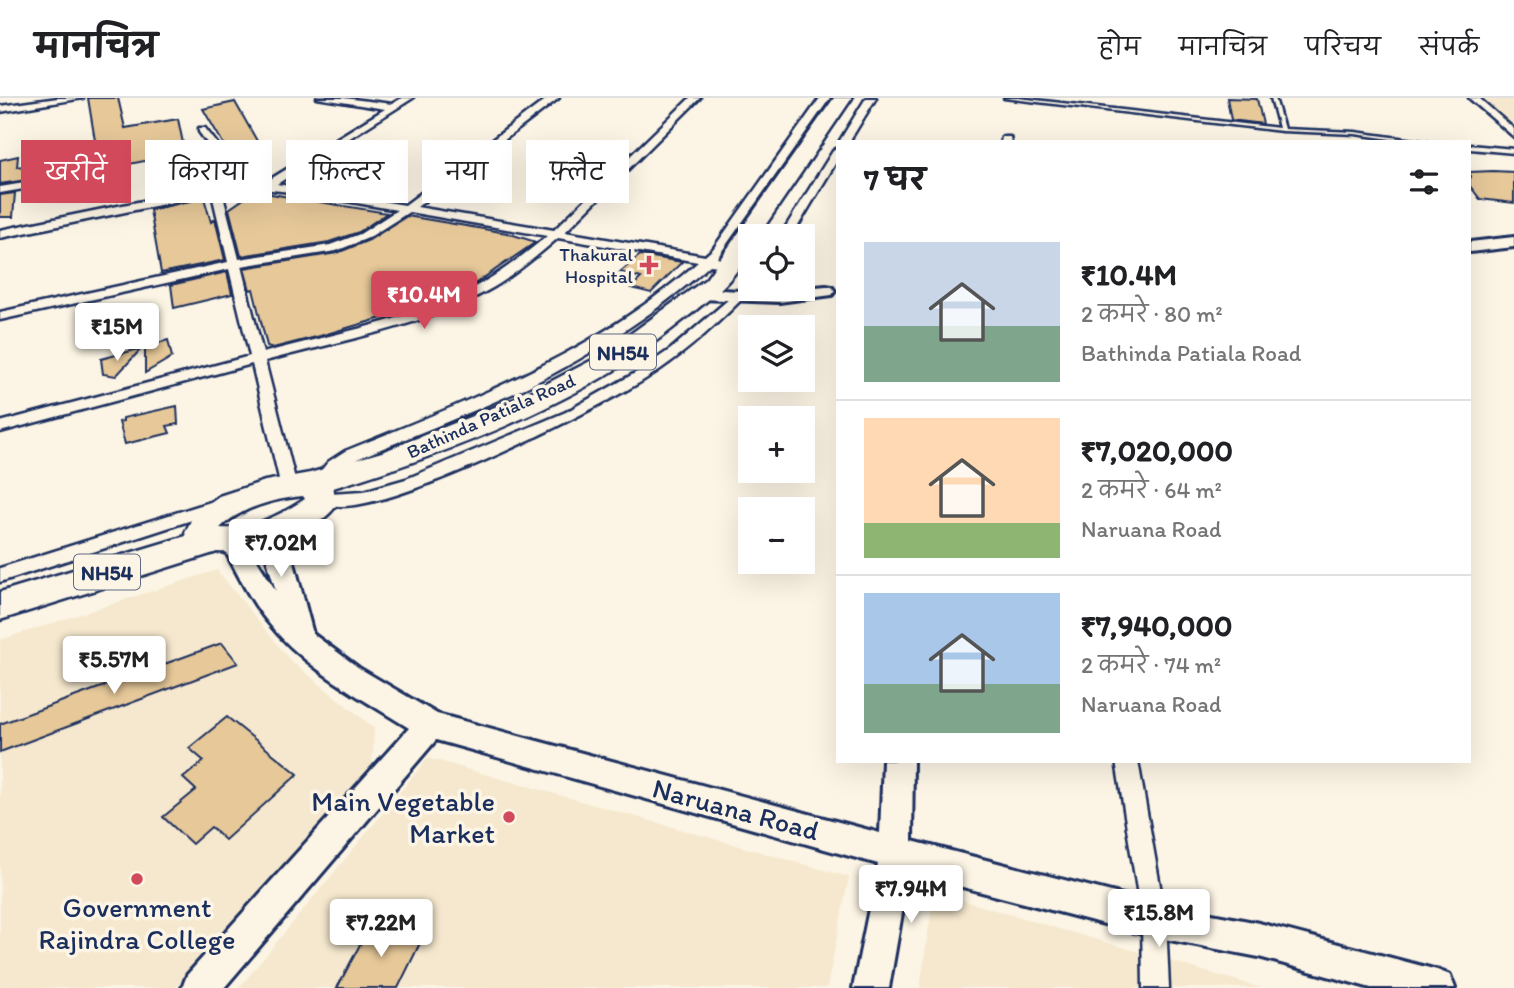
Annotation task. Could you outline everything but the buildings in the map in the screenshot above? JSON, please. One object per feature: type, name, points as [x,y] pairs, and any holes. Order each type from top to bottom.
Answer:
[{"type":"highway","name":"NH54","points":[[763,224],[843,98]]},
{"type":"highway","points":[[775,224],[859,98]]},
{"type":"highway","name":"NH54","points":[[0,606],[219,532],[248,499],[314,491],[545,413],[620,369],[719,296],[738,264]]},
{"type":"highway","name":"NH54","points":[[0,586],[126,547],[219,532],[278,528],[296,520],[314,491]]},
{"type":"main road","points":[[1471,247],[1514,242]]},
{"type":"main road","points":[[719,296],[796,297],[832,291]]},
{"type":"main road","points":[[278,528],[277,544],[301,640]]},
{"type":"main road","name":"Naruana Road","points":[[219,532],[276,614],[301,640],[349,676],[430,725],[896,853],[1154,920],[1259,940],[1427,987]]},
{"type":"main road","points":[[200,988],[430,725]]},
{"type":"main road","points":[[871,988],[896,853],[898,763]]},
{"type":"street","points":[[0,109],[78,98]]},
{"type":"street","points":[[322,98],[394,107]]},
{"type":"street","points":[[272,183],[408,98]]},
{"type":"street","points":[[0,316],[233,264],[332,248],[364,236],[408,208],[554,98]]},
{"type":"street","points":[[0,427],[413,317],[454,302],[508,272],[558,232],[695,98]]},
{"type":"street","points":[[759,224],[825,98]]},
{"type":"street","points":[[845,140],[871,98]]},
{"type":"street","points":[[1474,98],[1514,134]]},
{"type":"street","points":[[202,130],[210,140]]},
{"type":"street","points":[[793,224],[836,154]]},
{"type":"street","points":[[0,190],[21,187]]},
{"type":"street","points":[[272,187],[558,232],[738,264]]},
{"type":"street","points":[[0,234],[149,203]]},
{"type":"street","points":[[219,203],[256,357],[314,491],[334,466],[351,455],[511,389],[573,356],[678,287],[738,264]]},
{"type":"street","points":[[0,575],[193,512],[248,499]]},
{"type":"street","points":[[1127,763],[1154,920],[1156,988]]},
{"type":"lane","points":[[1006,98],[1282,130],[1355,133],[1410,140]]},
{"type":"lane","points":[[1273,98],[1282,130]]},
{"type":"lane","points":[[1471,147],[1514,151]]},
{"type":"shaded area","points":[[1465,98],[1514,98],[1514,138]]},
{"type":"shaded area","name":"Government Rajindra College","points":[[217,570],[290,660],[374,728],[372,770],[175,988],[0,988],[0,640]]},
{"type":"shaded area","name":"Main Vegetable Market","points":[[428,758],[849,877],[827,988],[239,988]]},
{"type":"shaded area","points":[[934,892],[1262,988],[920,988]]},
{"type":"place","name":"Thakural Hospital","points":[[649,265]]},
{"type":"place","name":"Main Vegetable Market","points":[[509,817]]},
{"type":"place","name":"Government Rajindra College","points":[[137,879]]}]
